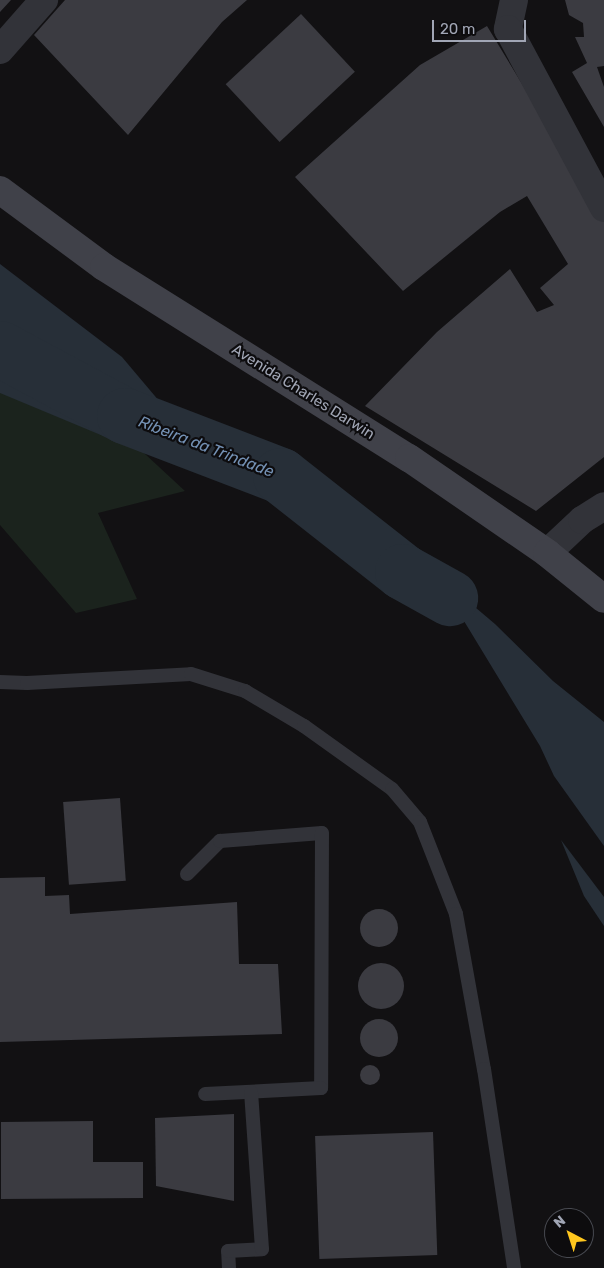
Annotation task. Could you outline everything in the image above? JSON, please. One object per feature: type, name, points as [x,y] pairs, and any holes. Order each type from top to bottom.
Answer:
[{"type":"main road","name":"Avenida Charles Darwin","points":[[0,190],[104,267],[409,458],[547,553],[604,599]]},
{"type":"street","points":[[0,50],[44,0]]},
{"type":"street","points":[[514,0],[508,29],[604,208]]},
{"type":"street","points":[[547,553],[582,520],[604,506]]},
{"type":"lane","points":[[0,682],[27,683],[191,674],[245,691],[304,726],[392,789],[420,822],[456,914],[484,1069],[514,1268]]},
{"type":"lane","points":[[187,874],[220,841],[322,833],[321,1088],[205,1094]]},
{"type":"lane","points":[[229,1268],[228,1251],[262,1249],[251,1092]]},
{"type":"shaded area","points":[[0,264],[122,357],[165,408],[166,457],[144,453],[0,393]]},
{"type":"shaded area","points":[[0,384],[144,453],[185,491],[98,513],[137,599],[76,613],[0,525]]},
{"type":"shaded area","points":[[457,597],[469,602],[495,624],[553,681],[604,722],[604,846],[554,776],[540,746],[450,598]]},
{"type":"shaded area","points":[[561,840],[604,897],[604,926],[584,896]]},
{"type":"building","points":[[0,0],[11,0],[0,12]]},
{"type":"building","points":[[65,0],[247,0],[222,22],[128,135],[34,35]]},
{"type":"building","points":[[565,0],[604,0],[604,66],[597,67],[604,87],[604,127],[572,72],[587,63],[575,37],[584,37],[583,23],[569,15]]},
{"type":"building","points":[[301,14],[355,72],[280,142],[226,84]]},
{"type":"building","points":[[487,26],[604,219],[604,457],[536,511],[365,406],[437,332],[510,269],[537,312],[554,305],[540,288],[568,264],[527,196],[500,212],[403,291],[295,177],[420,65]]},
{"type":"building","points":[[120,798],[126,881],[69,885],[63,802]]},
{"type":"building","points":[[45,877],[45,896],[69,895],[70,914],[237,902],[239,964],[278,964],[282,1034],[0,1042],[0,878]]},
{"type":"building","points":[[379,909],[386,910],[392,915],[397,921],[397,935],[392,941],[386,946],[379,947],[372,946],[366,941],[361,935],[360,928],[361,921],[366,915],[372,910]]},
{"type":"building","points":[[386,963],[398,969],[403,977],[403,995],[398,1003],[390,1008],[376,1009],[364,1003],[359,995],[358,981],[364,969],[372,964]]},
{"type":"building","points":[[379,1019],[393,1024],[398,1038],[393,1052],[379,1057],[365,1052],[360,1038],[365,1024]]},
{"type":"building","points":[[370,1065],[377,1068],[380,1075],[377,1082],[370,1085],[363,1082],[360,1075],[363,1068]]},
{"type":"building","points":[[234,1114],[234,1201],[156,1186],[155,1118]]},
{"type":"building","points":[[93,1121],[93,1162],[143,1162],[143,1198],[1,1199],[1,1122]]},
{"type":"building","points":[[433,1132],[437,1255],[319,1259],[315,1136]]},
{"type":"waterway","name":"Ribeira da Trindade","points":[[0,349],[125,416],[281,476],[403,572],[450,598]]}]
